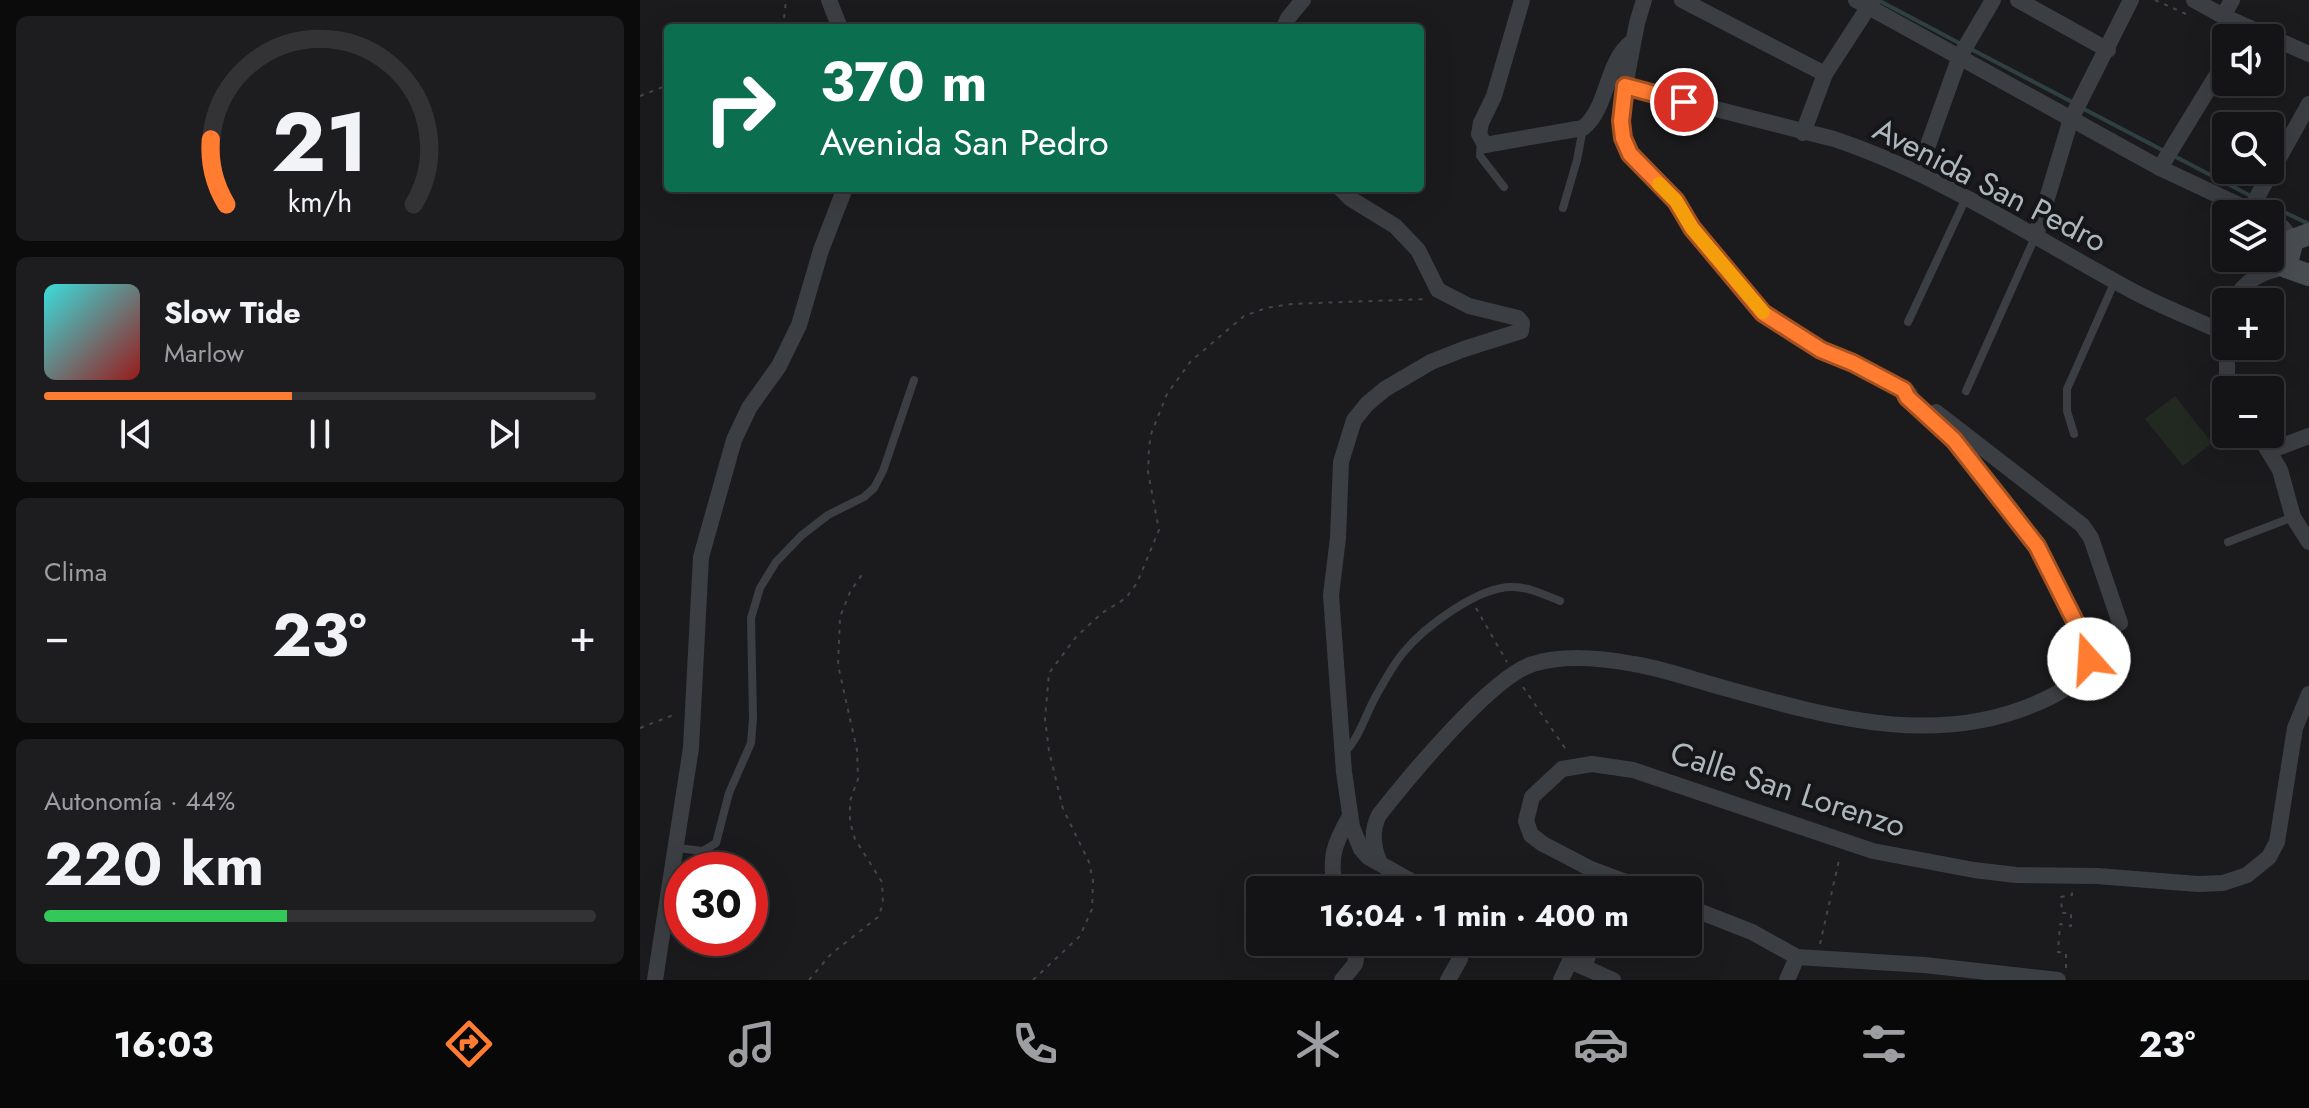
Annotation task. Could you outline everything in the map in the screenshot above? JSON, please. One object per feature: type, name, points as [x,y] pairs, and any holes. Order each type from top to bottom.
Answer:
[{"type":"main road","points":[[2301,237],[2286,267],[2309,275]]},
{"type":"street","points":[[829,0],[838,24]]},
{"type":"street","points":[[1286,24],[1303,0]]},
{"type":"street","points":[[1522,0],[1494,96],[1481,123],[1479,134],[1485,145],[1583,128],[1593,117],[1623,51],[1633,41]]},
{"type":"street","points":[[1644,0],[1633,41],[1621,121],[1623,138],[1630,154],[1676,201],[1692,228],[1763,313],[1821,350],[1904,390],[1953,424],[2082,525],[2091,538],[2120,623]]},
{"type":"street","points":[[1682,0],[1825,74]]},
{"type":"street","points":[[1918,173],[1960,56],[1993,0]]},
{"type":"street","points":[[2018,0],[2108,50]]},
{"type":"street","points":[[2036,235],[2071,119],[2131,0]]},
{"type":"street","points":[[2223,16],[2232,0]]},
{"type":"street","points":[[1803,133],[1825,74],[1866,2],[2160,168],[2228,200]]},
{"type":"street","points":[[2192,8],[2223,16],[2233,24]]},
{"type":"street","points":[[2284,46],[2309,54]]},
{"type":"street","points":[[2160,168],[2212,83]]},
{"type":"street","name":"Avenida San Pedro","points":[[1625,86],[1834,139],[1868,151],[1918,173],[2115,281],[2212,327]]},
{"type":"street","points":[[2256,200],[2309,104]]},
{"type":"street","points":[[655,980],[691,748],[701,557],[723,472],[749,408],[779,366],[799,325],[821,250],[843,192]]},
{"type":"street","points":[[1344,192],[1395,226],[1418,250],[1438,290],[1469,306],[1518,318],[1522,323],[1521,331],[1423,366],[1385,389],[1354,420],[1341,462],[1338,538],[1331,595],[1350,816],[1361,849],[1368,857],[1403,876]]},
{"type":"street","points":[[2243,288],[2256,276],[2286,267]]},
{"type":"street","points":[[1380,863],[1373,837],[1379,815],[1467,714],[1513,672],[1532,664],[1567,658],[1636,664],[1803,710],[1916,727],[1999,719],[2023,711],[2078,681],[2086,670],[2088,649],[2037,546],[1954,440],[1907,397],[1904,390]]},
{"type":"street","points":[[2269,451],[2309,436]]},
{"type":"street","points":[[2267,448],[2280,470],[2293,517],[2309,542]]},
{"type":"street","name":"Calle San Lorenzo","points":[[1602,876],[1531,835],[1526,821],[1532,797],[1562,769],[1592,764],[1633,770],[1873,851],[1974,870],[2016,875],[2223,883],[2247,875],[2269,857],[2277,842],[2295,728],[2309,694]]},
{"type":"street","points":[[1333,876],[1331,865],[1336,840],[1350,816]]},
{"type":"street","points":[[1702,912],[1752,932],[1797,957],[1969,969],[2058,980]]},
{"type":"street","points":[[1342,980],[1355,964],[1356,956]]},
{"type":"street","points":[[1448,980],[1460,956]]},
{"type":"street","points":[[1561,980],[1583,956]]},
{"type":"street","points":[[1787,980],[1797,957]]},
{"type":"street","points":[[1577,964],[1613,980]]},
{"type":"street","points":[[1945,980],[1969,969]]},
{"type":"lane","points":[[1563,208],[1583,128]]},
{"type":"lane","points":[[1482,141],[1480,156],[1504,187]]},
{"type":"lane","points":[[1908,322],[1966,198]]},
{"type":"lane","points":[[1966,391],[2036,235]]},
{"type":"lane","points":[[2074,434],[2067,411],[2067,389],[2115,281]]},
{"type":"lane","points":[[677,848],[703,851],[716,843],[729,793],[748,750],[753,718],[751,618],[765,577],[809,530],[874,488],[883,471],[914,380]]},
{"type":"lane","points":[[2228,542],[2293,517]]},
{"type":"lane","points":[[1343,754],[1403,653],[1437,622],[1483,593],[1501,588],[1523,588],[1560,601]]},
{"type":"path","points":[[783,24],[786,0]]},
{"type":"path","points":[[2155,0],[2192,8]]},
{"type":"path","points":[[640,96],[664,87]]},
{"type":"path","points":[[1033,980],[1080,936],[1092,909],[1093,881],[1089,862],[1063,809],[1049,751],[1045,719],[1049,673],[1076,637],[1102,613],[1126,598],[1137,583],[1159,530],[1148,472],[1149,448],[1151,434],[1167,394],[1191,361],[1244,316],[1291,304],[1425,299],[1438,290]]},
{"type":"path","points":[[809,980],[831,954],[878,917],[884,897],[882,882],[855,839],[850,822],[850,801],[858,779],[857,750],[838,665],[840,617],[850,592],[863,573]]},
{"type":"path","points":[[640,728],[692,708]]},
{"type":"path","points":[[1817,956],[1843,842]]},
{"type":"path","points":[[2066,980],[2066,953],[2058,952],[2060,924],[2071,926],[2071,913],[2062,913],[2061,897],[2072,895],[2073,877]]},
{"type":"path","points":[[1557,956],[1577,964]]},
{"type":"shaded area","points":[[2175,396],[2212,443],[2183,466],[2145,419]]},
{"type":"waterway","points":[[1878,0],[1961,44]]},
{"type":"waterway","points":[[1969,48],[2074,103]]},
{"type":"waterway","points":[[2082,108],[2166,152]]},
{"type":"waterway","points":[[2174,156],[2251,196]]},
{"type":"waterway","points":[[2284,212],[2309,224]]},
{"type":"slow traffic","points":[[1659,184],[1676,201],[1692,228],[1763,312]]},
{"type":"route","points":[[1684,102],[1625,86],[1621,121],[1623,138],[1630,154],[1676,201],[1692,228],[1763,313],[1821,350],[1904,390],[1907,397],[1954,440],[2037,546],[2084,639],[2089,659]]}]
